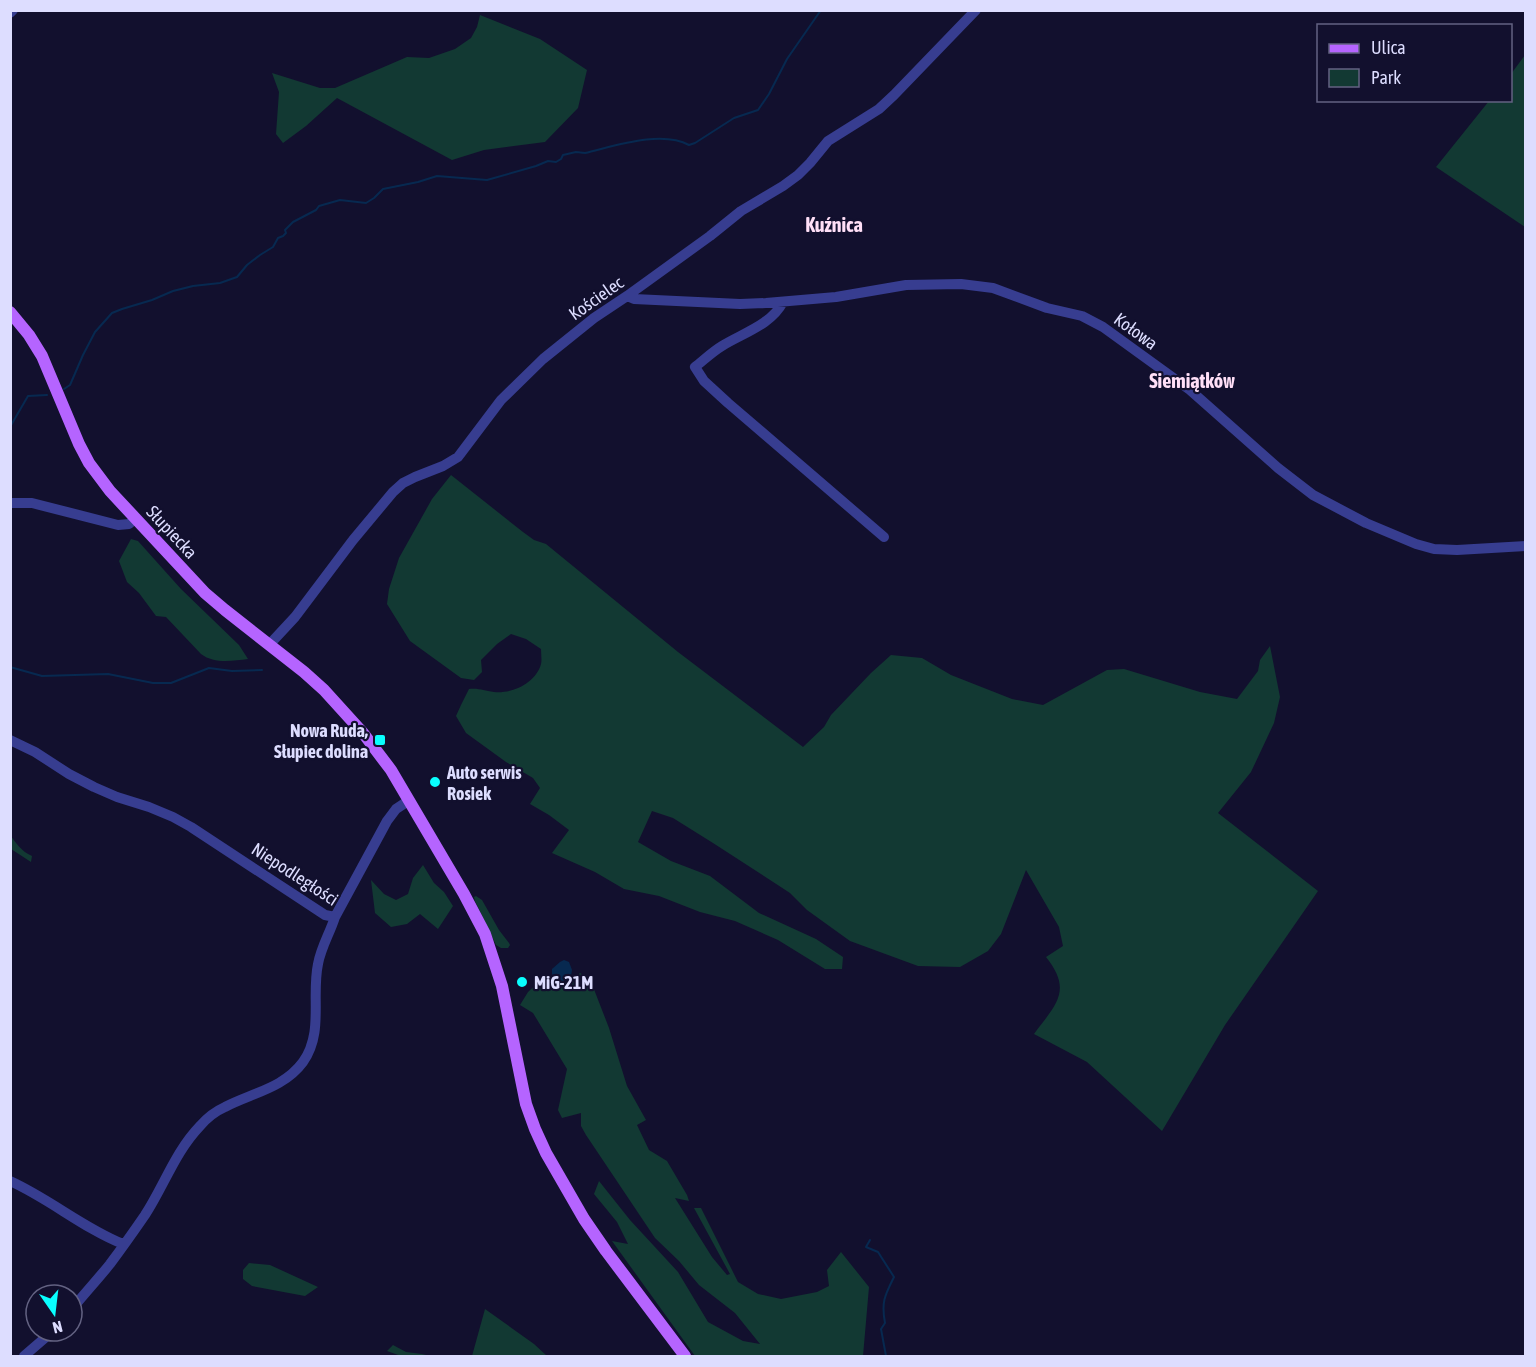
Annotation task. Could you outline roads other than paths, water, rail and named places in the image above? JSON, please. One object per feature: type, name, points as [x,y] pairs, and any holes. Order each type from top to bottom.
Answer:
[{"type":"main road","name":"Słupiecka","points":[[10,312],[29,335],[42,356],[89,463],[110,491],[205,593],[324,690],[382,756],[464,894],[485,934],[502,986],[526,1104],[546,1153],[584,1219],[685,1356]]},
{"type":"street","name":"Kościelec","points":[[269,645],[295,617],[353,540],[403,483],[458,457],[501,400],[521,378],[594,318],[710,236],[741,211],[783,186],[810,163],[828,141],[879,109],[976,10]]},
{"type":"street","name":"Kołowa","points":[[627,296],[634,299],[740,304],[836,297],[906,285],[961,284],[993,288],[1047,308],[1082,316],[1114,334],[1190,390],[1278,468],[1313,495],[1329,504],[1390,533],[1434,549],[1526,546]]},
{"type":"street","points":[[783,302],[771,319],[720,348],[695,367],[704,381],[728,403],[884,537]]},
{"type":"street","points":[[10,502],[32,503],[118,525],[129,524],[135,519]]},
{"type":"street","name":"Niepodległości","points":[[10,740],[94,787],[149,807],[191,826],[325,915],[335,917],[317,966],[316,1021],[311,1047],[303,1062],[281,1082],[223,1108],[201,1125],[186,1142],[145,1214],[111,1263],[84,1295]]},
{"type":"street","points":[[335,917],[387,821],[396,809],[408,801]]},
{"type":"street","points":[[10,1180],[98,1233],[123,1244]]},
{"type":"street","points":[[24,1356],[39,1343]]},
{"type":"water","points":[[564,960],[569,962],[572,970],[571,976],[563,982],[558,982],[552,976],[552,969]]},
{"type":"waterway","points":[[64,389],[70,385],[95,332],[112,313],[173,291],[220,283],[237,277],[247,265],[273,247],[293,222],[316,210],[319,206],[340,200],[366,203],[383,189],[437,176],[487,180],[548,161],[556,162],[563,155],[576,152],[585,153],[624,143],[652,139],[678,141],[689,145],[695,143],[734,118],[758,110],[787,59],[821,10]]},
{"type":"waterway","points":[[10,427],[28,396],[47,395]]},
{"type":"waterway","points":[[10,667],[42,676],[108,674],[153,683],[171,683],[209,668],[232,671],[262,670]]},
{"type":"waterway","points":[[870,1240],[866,1247],[878,1252],[894,1277],[883,1309],[885,1323],[881,1329],[886,1356]]},
{"type":"place","name":"Nowa Ruda, Słupiec dolina","points":[[380,740]]},
{"type":"place","name":"Auto serwis Rosiek","points":[[435,782]]},
{"type":"place","name":"MiG-21M","points":[[522,982]]},
{"type":"district","name":"Kuźnica","points":[[834,224]]},
{"type":"district","name":"Siemiątków","points":[[1192,380]]}]
